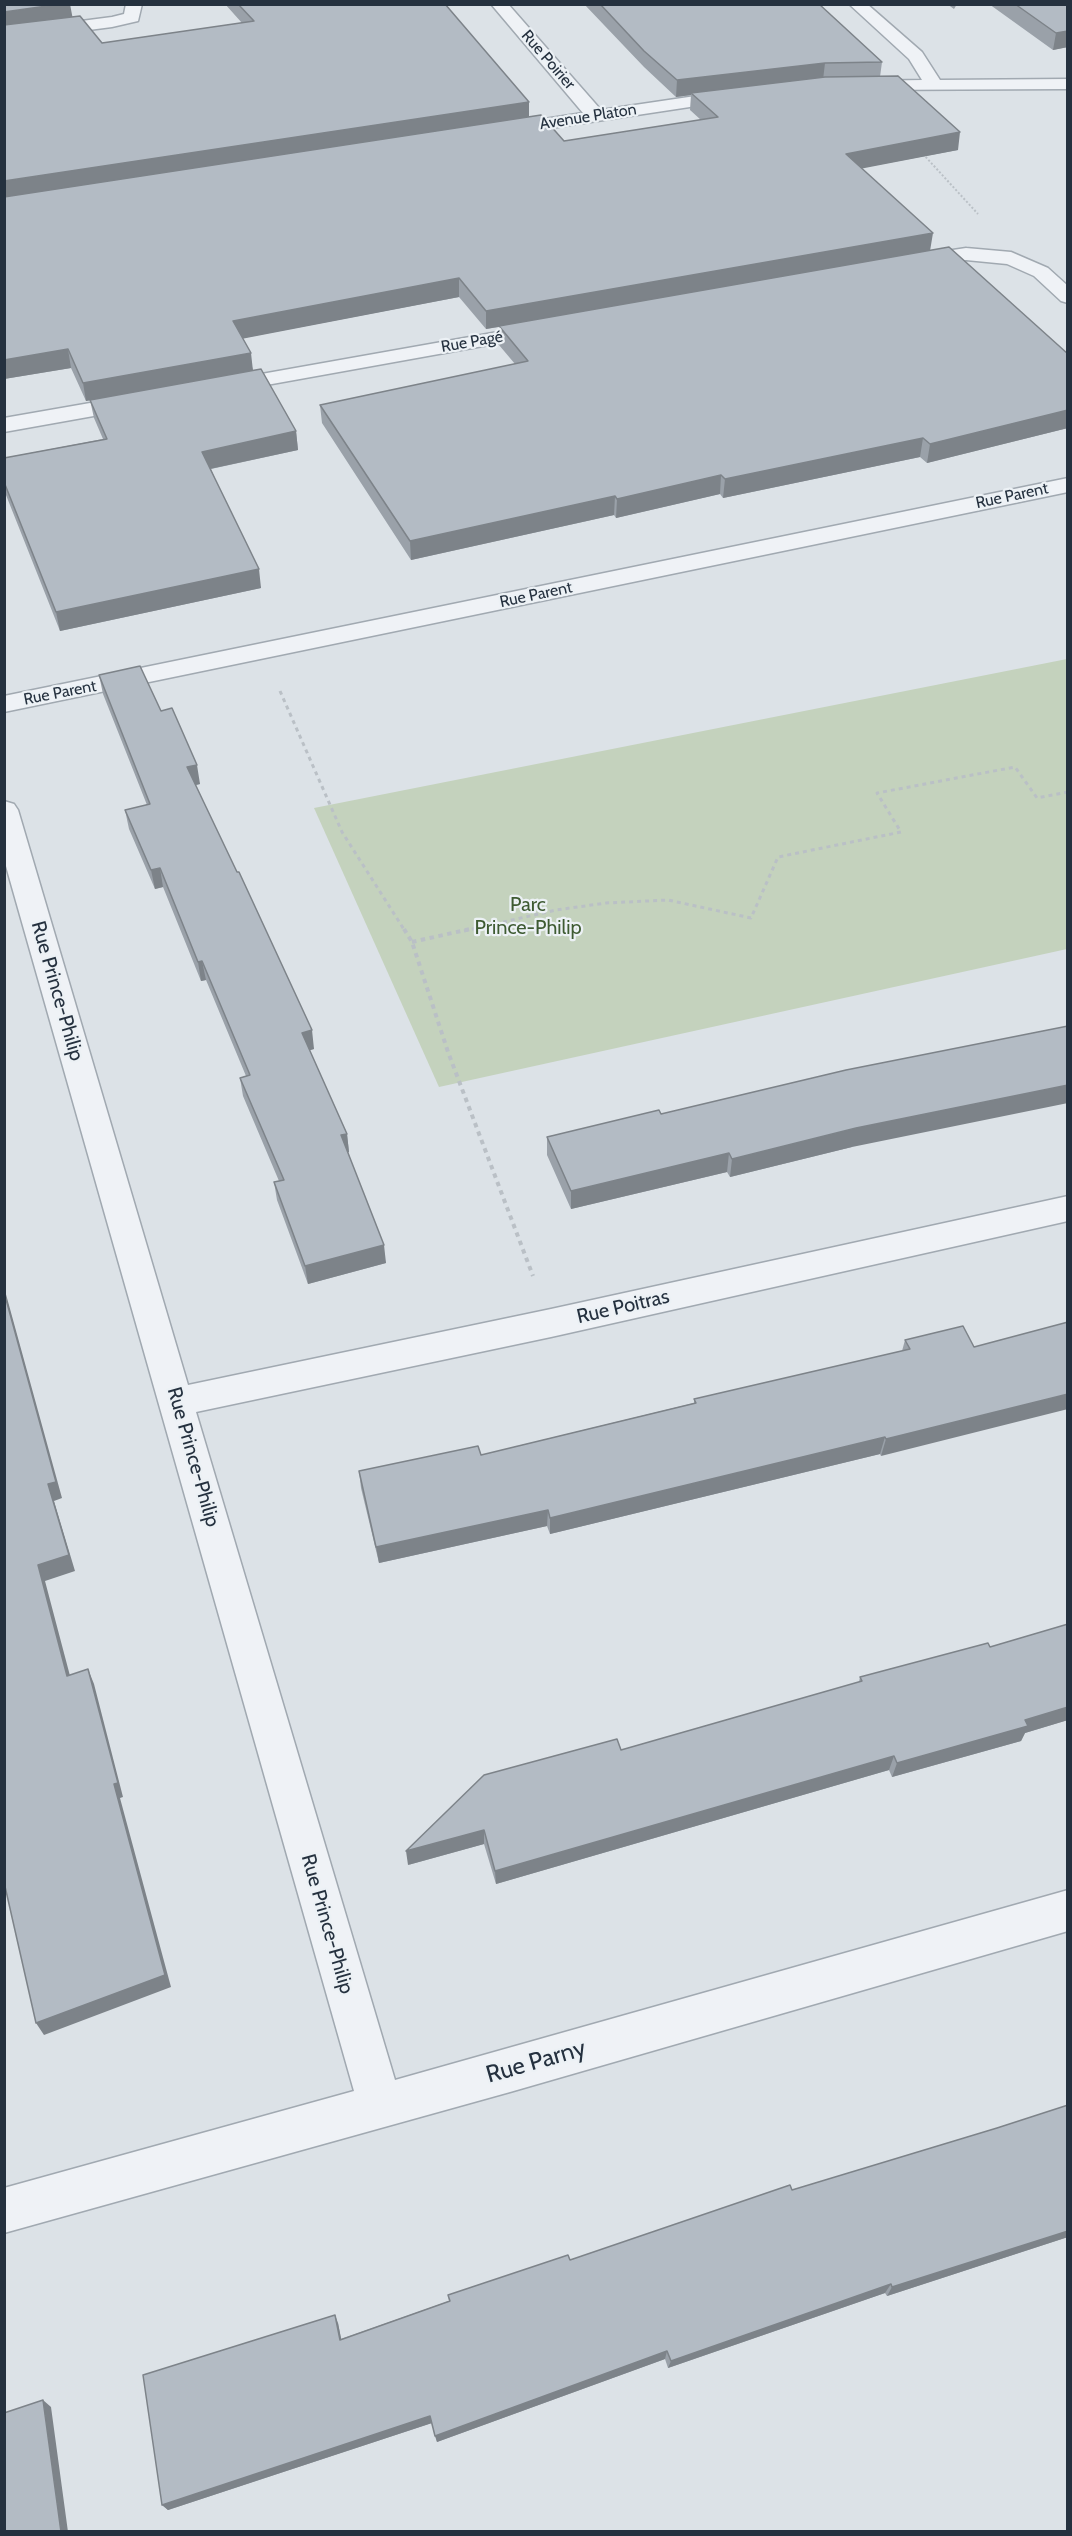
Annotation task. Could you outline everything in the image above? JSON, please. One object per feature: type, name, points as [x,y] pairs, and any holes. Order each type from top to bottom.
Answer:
[{"type":"street","points":[[4,36],[112,22],[132,17],[134,4]]},
{"type":"street","name":"Rue Poirier","points":[[499,4],[596,116]]},
{"type":"street","points":[[857,4],[916,56],[934,85]]},
{"type":"street","points":[[845,87],[1068,84]]},
{"type":"street","name":"Avenue Platon","points":[[492,132],[754,94]]},
{"type":"street","points":[[893,266],[966,254],[1011,258],[1041,272],[1068,297]]},
{"type":"street","name":"Rue Pagé","points":[[204,390],[568,325]]},
{"type":"street","points":[[4,426],[157,398]]},
{"type":"street","name":"Rue Parent","points":[[4,704],[1068,485]]},
{"type":"street","name":"Rue Prince-Philip","points":[[4,810],[380,2105]]},
{"type":"street","name":"Rue Poitras","points":[[177,1402],[550,1323],[1068,1208]]},
{"type":"street","name":"Rue Parny","points":[[4,2211],[510,2070],[1068,1910]]},
{"type":"path","points":[[921,152],[968,201],[1011,258]]},
{"type":"path","points":[[262,652],[342,832],[412,942],[448,1052],[550,1323]]},
{"type":"path","points":[[412,942],[556,910],[606,903],[668,900],[751,918],[778,857],[901,832],[877,793],[1015,766],[1037,798],[1068,792]]},
{"type":"green space","name":"Parc Prince-Philip","points":[[1067,659],[1067,949],[439,1087],[314,808]]},
{"type":"building","points":[[4,4],[61,4],[4,12]]},
{"type":"building","points":[[238,4],[445,4],[529,102],[4,181],[4,25],[80,16],[102,43],[254,21]]},
{"type":"building","points":[[600,4],[819,4],[882,62],[825,63],[677,80],[644,51]]},
{"type":"building","points":[[1015,4],[1068,4],[1068,31],[1056,33]]},
{"type":"building","points":[[898,76],[960,132],[846,154],[933,233],[486,311],[459,278],[233,321],[251,353],[83,383],[68,349],[4,360],[4,197],[541,115],[564,141],[718,117],[691,93],[825,77]]},
{"type":"building","points":[[949,247],[1068,354],[1068,410],[930,444],[923,438],[725,479],[721,475],[617,499],[615,496],[410,541],[320,405],[528,361],[499,326]]},
{"type":"building","points":[[261,369],[296,431],[202,452],[259,569],[56,612],[4,482],[4,458],[107,439],[90,400]]},
{"type":"building","points":[[140,666],[161,711],[172,708],[197,765],[187,767],[239,872],[312,1030],[302,1033],[347,1134],[341,1135],[384,1245],[305,1266],[274,1182],[284,1180],[240,1078],[250,1075],[202,961],[198,962],[160,868],[151,870],[125,810],[150,804],[99,675]]},
{"type":"building","points":[[1068,1026],[1068,1085],[856,1128],[732,1159],[729,1153],[571,1191],[547,1137],[659,1110],[661,1114],[846,1070]]},
{"type":"building","points":[[4,1292],[56,1482],[48,1484],[69,1555],[38,1565],[67,1676],[88,1669],[118,1783],[114,1784],[165,1975],[36,2023],[4,1882]]},
{"type":"building","points":[[1068,1322],[1068,1394],[550,1518],[548,1510],[376,1547],[359,1471],[478,1446],[481,1455],[696,1403],[694,1399],[910,1349],[905,1340],[963,1326],[974,1347]]},
{"type":"building","points":[[1068,1624],[1068,1707],[1025,1720],[1028,1726],[897,1763],[894,1756],[495,1871],[484,1830],[406,1851],[484,1775],[617,1739],[621,1750],[862,1681],[860,1677],[988,1643],[990,1647]]},
{"type":"building","points":[[1068,2105],[1068,2231],[892,2287],[891,2284],[671,2361],[667,2351],[435,2436],[430,2416],[162,2505],[143,2375],[335,2315],[340,2340],[450,2301],[448,2295],[568,2255],[570,2260],[790,2185],[792,2190]]},
{"type":"building","points":[[43,2400],[61,2532],[4,2532],[4,2413]]}]
